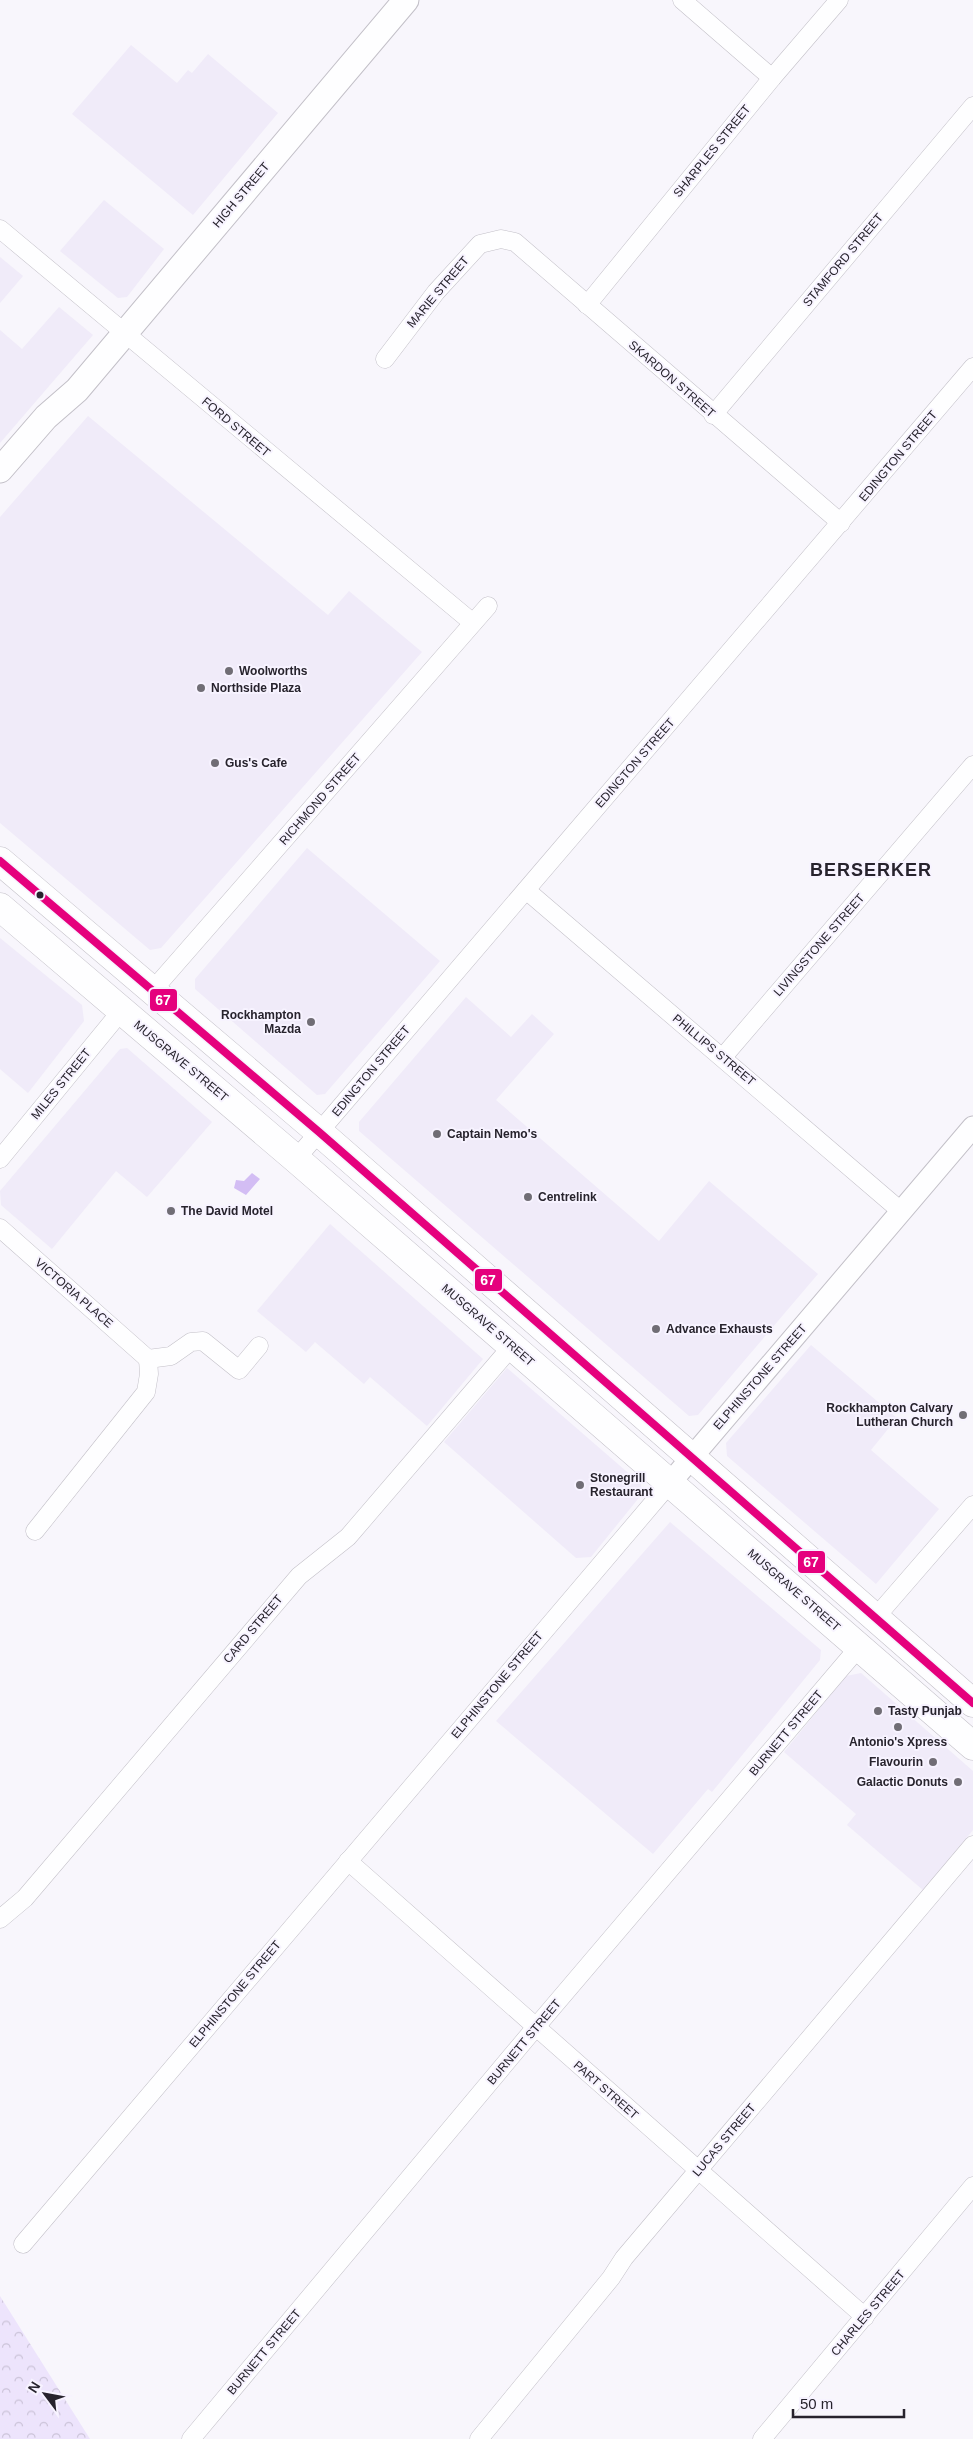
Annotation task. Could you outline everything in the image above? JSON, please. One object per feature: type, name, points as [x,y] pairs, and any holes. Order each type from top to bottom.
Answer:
[{"type":"main road","name":"HIGH STREET","points":[[0,490],[55,427],[77,390],[124,333],[406,0]]},
{"type":"main road","name":"HIGH STREET","points":[[0,470],[46,416],[77,390]]},
{"type":"main road","points":[[0,861],[319,1132],[973,1702]]},
{"type":"main road","name":"MUSGRAVE STREET","points":[[0,907],[296,1159],[973,1746]]},
{"type":"street","points":[[682,0],[772,78]]},
{"type":"street","name":"SHARPLES STREET","points":[[587,305],[772,78],[839,0]]},
{"type":"street","name":"STAMFORD STREET","points":[[713,414],[973,106]]},
{"type":"street","name":"FORD STREET","points":[[0,229],[473,623]]},
{"type":"street","name":"SKARDON STREET","points":[[501,239],[515,242],[841,523]]},
{"type":"street","name":"MARIE STREET","points":[[385,359],[436,292],[480,244],[501,239]]},
{"type":"street","name":"EDINGTON STREET","points":[[296,1159],[973,367]]},
{"type":"street","name":"RICHMOND STREET","points":[[152,991],[488,606]]},
{"type":"street","name":"LIVINGSTONE STREET","points":[[723,1057],[973,765]]},
{"type":"street","name":"PHILLIPS STREET","points":[[526,890],[902,1212]]},
{"type":"street","name":"MILES STREET","points":[[0,1159],[122,1010]]},
{"type":"street","name":"ELPHINSTONE STREET","points":[[23,2244],[973,1127]]},
{"type":"street","name":"VICTORIA PLACE","points":[[0,1228],[148,1359]]},
{"type":"street","points":[[36,1531],[146,1392],[149,1374],[148,1359],[171,1356],[191,1342],[202,1341],[239,1370],[259,1346]]},
{"type":"street","name":"CARD STREET","points":[[0,1919],[25,1898],[299,1576],[348,1536],[512,1346]]},
{"type":"street","points":[[875,1618],[973,1505]]},
{"type":"street","name":"BURNETT STREET","points":[[191,2439],[535,2028],[859,1647]]},
{"type":"street","name":"LUCAS STREET","points":[[479,2439],[611,2278],[624,2258],[973,1845]]},
{"type":"street","name":"PART STREET","points":[[348,1861],[535,2028],[865,2317]]},
{"type":"street","name":"CHARLES STREET","points":[[762,2439],[973,2186]]},
{"type":"shaded area","points":[[131,45],[177,83],[188,70],[192,73],[208,54],[278,113],[193,215],[72,114]]},
{"type":"shaded area","points":[[104,200],[164,249],[127,297],[118,298],[60,251]]},
{"type":"shaded area","points":[[0,257],[23,276],[0,303]]},
{"type":"shaded area","points":[[59,307],[93,335],[0,443],[0,330],[22,349]]},
{"type":"shaded area","name":"Northside Plaza","points":[[88,416],[328,615],[349,591],[422,652],[161,948],[150,950],[0,823],[0,517]]},
{"type":"shaded area","points":[[307,848],[440,961],[325,1094],[317,1095],[195,989],[195,979]]},
{"type":"shaded area","points":[[0,938],[82,1005],[84,1021],[28,1093],[0,1069]]},
{"type":"shaded area","points":[[466,997],[511,1037],[532,1014],[554,1034],[496,1100],[659,1241],[709,1181],[818,1274],[698,1415],[689,1416],[359,1131],[359,1122]]},
{"type":"shaded area","points":[[127,1048],[212,1122],[147,1197],[116,1171],[52,1249],[1,1205],[0,1191],[120,1049]]},
{"type":"shaded area","points":[[252,1173],[260,1179],[246,1195],[234,1188],[236,1180],[244,1181]]},
{"type":"shaded area","points":[[330,1224],[483,1359],[427,1426],[370,1377],[364,1384],[315,1342],[306,1352],[257,1311]]},
{"type":"shaded area","points":[[811,1345],[897,1418],[871,1450],[939,1509],[876,1584],[727,1456],[726,1443]]},
{"type":"shaded area","points":[[507,1368],[641,1484],[642,1494],[591,1557],[576,1558],[444,1442]]},
{"type":"shaded area","points":[[670,1522],[821,1650],[820,1660],[712,1792],[708,1789],[653,1854],[496,1721]]},
{"type":"shaded area","points":[[861,1673],[973,1771],[973,1830],[923,1890],[847,1825],[856,1814],[784,1752],[846,1676]]},
{"type":"green space","points":[[0,2296],[90,2439],[0,2439]]},
{"type":"transit line","name":"67","points":[[0,861],[319,1132],[973,1703]]},
{"type":"place","name":"Woolworths","points":[[229,671]]},
{"type":"place","name":"Northside Plaza","points":[[201,688]]},
{"type":"place","name":"Gus's Cafe","points":[[215,763]]},
{"type":"place","name":"Rockhampton Mazda","points":[[311,1022]]},
{"type":"place","name":"Captain Nemo's","points":[[437,1134]]},
{"type":"place","name":"Centrelink","points":[[528,1197]]},
{"type":"place","name":"The David Motel","points":[[171,1211]]},
{"type":"place","name":"Advance Exhausts","points":[[656,1329]]},
{"type":"place","name":"Rockhampton Calvary Lutheran Church","points":[[963,1415]]},
{"type":"place","name":"Stonegrill Restaurant","points":[[580,1485]]},
{"type":"place","name":"Tasty Punjab","points":[[878,1711]]},
{"type":"place","name":"Antonio's Xpress","points":[[898,1727]]},
{"type":"place","name":"Flavourin","points":[[933,1762]]},
{"type":"place","name":"Galactic Donuts","points":[[958,1782]]},
{"type":"district","name":"BERSERKER","points":[[871,870]]}]
